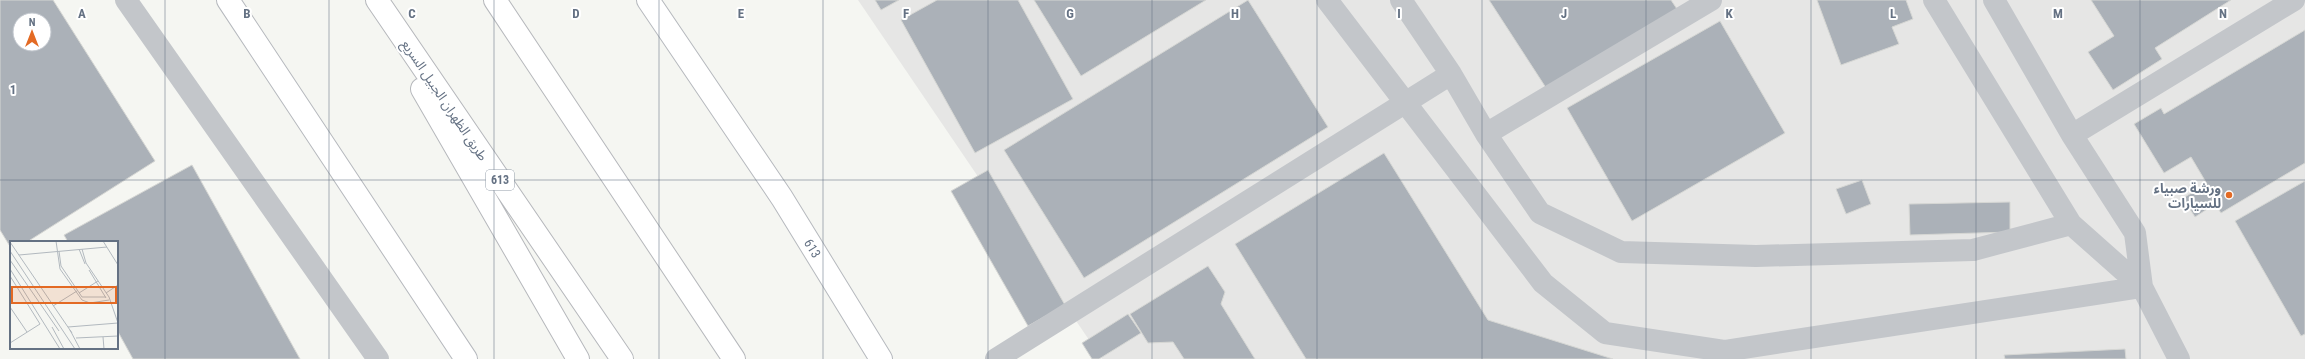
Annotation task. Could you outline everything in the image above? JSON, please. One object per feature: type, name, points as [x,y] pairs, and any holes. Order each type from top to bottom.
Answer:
[{"type":"main road","points":[[228,0],[466,359]]},
{"type":"main road","points":[[370,0],[578,359]]},
{"type":"main road","name":"طريق الظهران الجبيل السريع","points":[[377,0],[622,359]]},
{"type":"main road","points":[[495,0],[734,359]]},
{"type":"main road","name":"613","points":[[648,0],[782,198],[881,359]]},
{"type":"street","points":[[126,0],[378,359]]},
{"type":"street","points":[[1327,0],[1543,283],[1605,333],[1724,350],[2142,287]]},
{"type":"street","points":[[1401,0],[1451,74],[1486,134],[1540,213],[1621,252],[1756,256],[1973,250],[2071,224]]},
{"type":"street","points":[[1486,134],[1711,0]]},
{"type":"street","points":[[1934,0],[2071,224],[2142,287]]},
{"type":"street","points":[[1994,0],[2072,135],[2135,233],[2142,287],[2179,359]]},
{"type":"street","points":[[2072,135],[2294,0]]},
{"type":"street","points":[[996,359],[1451,74]]},
{"type":"shaded area","points":[[858,0],[2305,0],[2305,359],[1102,359]]},
{"type":"building","points":[[0,0],[53,0],[155,161],[29,241],[10,241],[10,246],[0,230]]},
{"type":"building","points":[[875,0],[899,0],[881,10]]},
{"type":"building","points":[[937,0],[1018,0],[1073,99],[975,153],[901,20]]},
{"type":"building","points":[[1034,0],[1206,0],[1081,76]]},
{"type":"building","points":[[1248,0],[1328,127],[1084,278],[1004,150]]},
{"type":"building","points":[[1489,0],[1671,0],[1679,12],[1550,94]]},
{"type":"building","points":[[1817,0],[1906,0],[1913,19],[1892,27],[1899,44],[1841,65]]},
{"type":"building","points":[[2091,0],[2231,0],[2155,48],[2162,59],[2113,90],[2088,52],[2114,36]]},
{"type":"building","points":[[1720,21],[1785,133],[1632,221],[1567,108]]},
{"type":"building","points":[[2305,30],[2305,163],[2221,213],[2215,204],[2195,217],[2183,198],[2207,184],[2191,157],[2164,173],[2134,124],[2161,108],[2164,114]]},
{"type":"building","points":[[1384,153],[1488,320],[1613,359],[1306,359],[1235,244]]},
{"type":"building","points":[[192,165],[300,359],[133,359],[118,332],[118,241],[67,241],[64,235]]},
{"type":"building","points":[[988,170],[1065,305],[1028,326],[951,191]]},
{"type":"building","points":[[1862,180],[1871,204],[1846,214],[1836,189]]},
{"type":"building","points":[[2305,181],[2305,334],[2301,336],[2235,221]]},
{"type":"building","points":[[2010,202],[2010,232],[1910,235],[1909,204]]},
{"type":"building","points":[[1208,266],[1225,292],[1221,304],[1255,359],[1184,359],[1173,342],[1148,343],[1130,314]]},
{"type":"building","points":[[1128,314],[1141,333],[1099,359],[1092,359],[1082,343]]},
{"type":"building","points":[[2125,349],[2126,359],[2005,359],[2004,355]]},
{"type":"place","name":"ورشة صبياء للسيارات","points":[[2229,195]]}]
